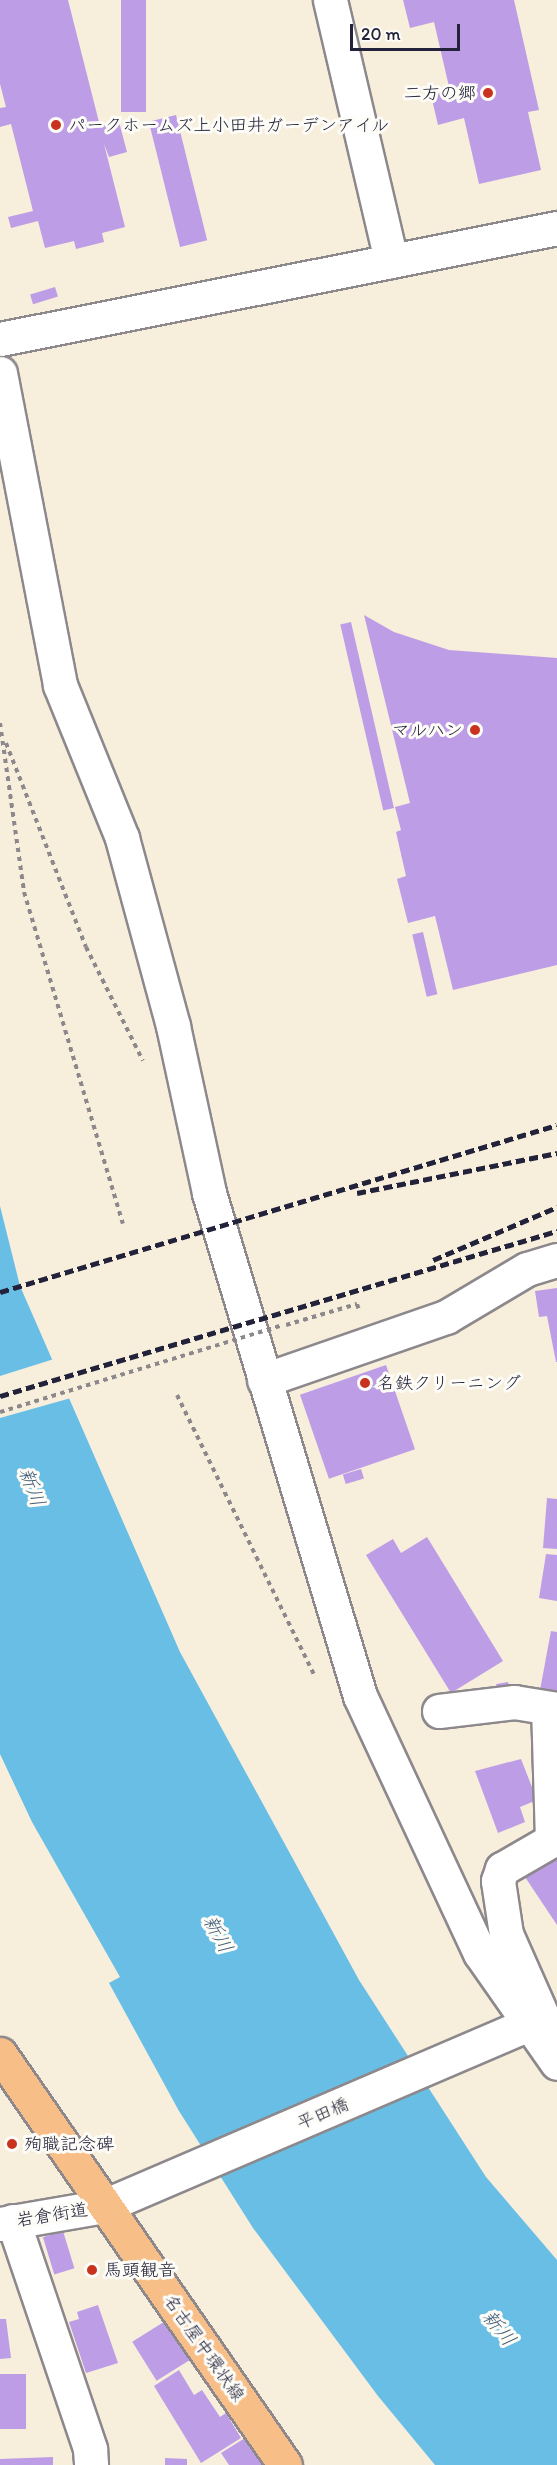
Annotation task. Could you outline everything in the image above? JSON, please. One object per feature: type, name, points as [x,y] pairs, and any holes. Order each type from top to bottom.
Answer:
[{"type":"main road","name":"名古屋中環状線","points":[[0,2054],[285,2465]]},
{"type":"street","points":[[330,0],[391,261]]},
{"type":"street","points":[[0,339],[557,228]]},
{"type":"street","points":[[0,373],[60,685],[122,838],[172,1026],[209,1193],[360,1695],[480,1953],[543,2022]]},
{"type":"street","points":[[264,1380],[446,1317],[527,1269],[557,1260]]},
{"type":"street","points":[[439,1711],[514,1702],[553,1708],[552,1840],[502,1869],[498,1881],[506,1934],[543,2022],[557,2063]]},
{"type":"street","name":"平田橋","points":[[104,2206],[543,2022]]},
{"type":"street","name":"岩倉街道","points":[[7,2222],[104,2206]]},
{"type":"street","points":[[7,2222],[90,2449],[91,2465]]},
{"type":"path","points":[[0,723],[24,892],[123,1224]]},
{"type":"path","points":[[3,736],[86,947],[148,1071]]},
{"type":"path","points":[[0,1412],[357,1304]]},
{"type":"water","name":"新川","points":[[0,1206],[20,1286],[180,1652],[359,1980],[486,2177],[557,2260],[557,2465],[435,2465],[378,2396],[253,2228],[179,2111],[109,1983],[120,1977],[32,1822],[0,1754]]},
{"type":"pier","points":[[54,1359],[71,1398],[0,1418],[0,1376]]},
{"type":"building","name":"パークホームズ上小田井ガーデンアイル","points":[[0,0],[68,0],[100,126],[119,122],[127,152],[109,157],[104,144],[125,227],[102,233],[104,242],[76,249],[74,241],[45,248],[38,221],[11,228],[8,217],[33,211],[11,124],[0,127],[0,108],[6,107],[0,84]]},
{"type":"building","points":[[121,0],[146,0],[146,112],[121,112]]},
{"type":"building","name":"二方の郷","points":[[403,0],[514,0],[539,110],[528,112],[541,170],[479,184],[464,118],[438,125],[431,95],[450,91],[434,22],[410,28]]},
{"type":"building","points":[[176,115],[207,240],[180,247],[149,122]]},
{"type":"building","points":[[55,287],[58,297],[33,304],[30,295]]},
{"type":"building","name":"マルハン","points":[[364,615],[394,632],[449,650],[557,658],[557,965],[453,990],[435,916],[408,923],[397,879],[406,876],[396,832],[401,830],[395,807],[410,803]]},
{"type":"building","points":[[351,622],[394,808],[383,811],[340,624]]},
{"type":"building","points":[[423,932],[437,994],[427,997],[412,934]]},
{"type":"building","points":[[557,1288],[556,1362],[547,1316],[539,1317],[535,1291]]},
{"type":"building","points":[[386,1365],[415,1449],[329,1479],[300,1395]]},
{"type":"building","points":[[361,1469],[364,1479],[346,1484],[343,1475]]},
{"type":"building","points":[[547,1498],[557,1499],[557,1549],[543,1548]]},
{"type":"building","points":[[427,1537],[503,1661],[451,1693],[366,1555],[393,1539],[401,1553]]},
{"type":"building","points":[[546,1554],[557,1555],[557,1601],[539,1598]]},
{"type":"building","points":[[551,1631],[557,1632],[557,1693],[540,1690]]},
{"type":"building","points":[[508,1682],[510,1693],[498,1695],[496,1684]]},
{"type":"building","points":[[521,1759],[537,1800],[520,1807],[525,1822],[498,1833],[475,1771]]},
{"type":"building","points":[[555,1857],[557,1859],[557,1925],[525,1877]]},
{"type":"building","points":[[63,2231],[74,2268],[54,2274],[43,2237]]},
{"type":"building","points":[[98,2305],[118,2363],[86,2373],[69,2322],[79,2319],[77,2312]]},
{"type":"building","points":[[0,2319],[6,2319],[11,2358],[0,2359]]},
{"type":"building","points":[[167,2320],[191,2359],[157,2381],[132,2342]]},
{"type":"building","points":[[179,2370],[194,2395],[202,2390],[220,2417],[226,2413],[241,2438],[201,2463],[154,2386]]},
{"type":"building","points":[[0,2374],[26,2374],[26,2429],[0,2429]]},
{"type":"building","points":[[245,2438],[262,2465],[229,2465],[221,2453]]},
{"type":"building","points":[[53,2457],[53,2465],[0,2465],[0,2459]]},
{"type":"building","points":[[165,2458],[187,2459],[187,2465],[165,2465]]},
{"type":"railway","points":[[0,1292],[557,1125]]},
{"type":"railway","points":[[357,1193],[557,1153]]},
{"type":"railway","points":[[433,1260],[557,1207]]},
{"type":"railway","points":[[0,1396],[557,1231]]},
{"type":"place","name":"二方の郷","points":[[488,93]]},
{"type":"place","name":"パークホームズ上小田井ガーデンアイル","points":[[56,125]]},
{"type":"place","name":"マルハン","points":[[475,730]]},
{"type":"place","name":"名鉄クリーニング","points":[[365,1383]]},
{"type":"place","name":"殉職記念碑","points":[[12,2144]]},
{"type":"place","name":"馬頭観音","points":[[92,2270]]}]
